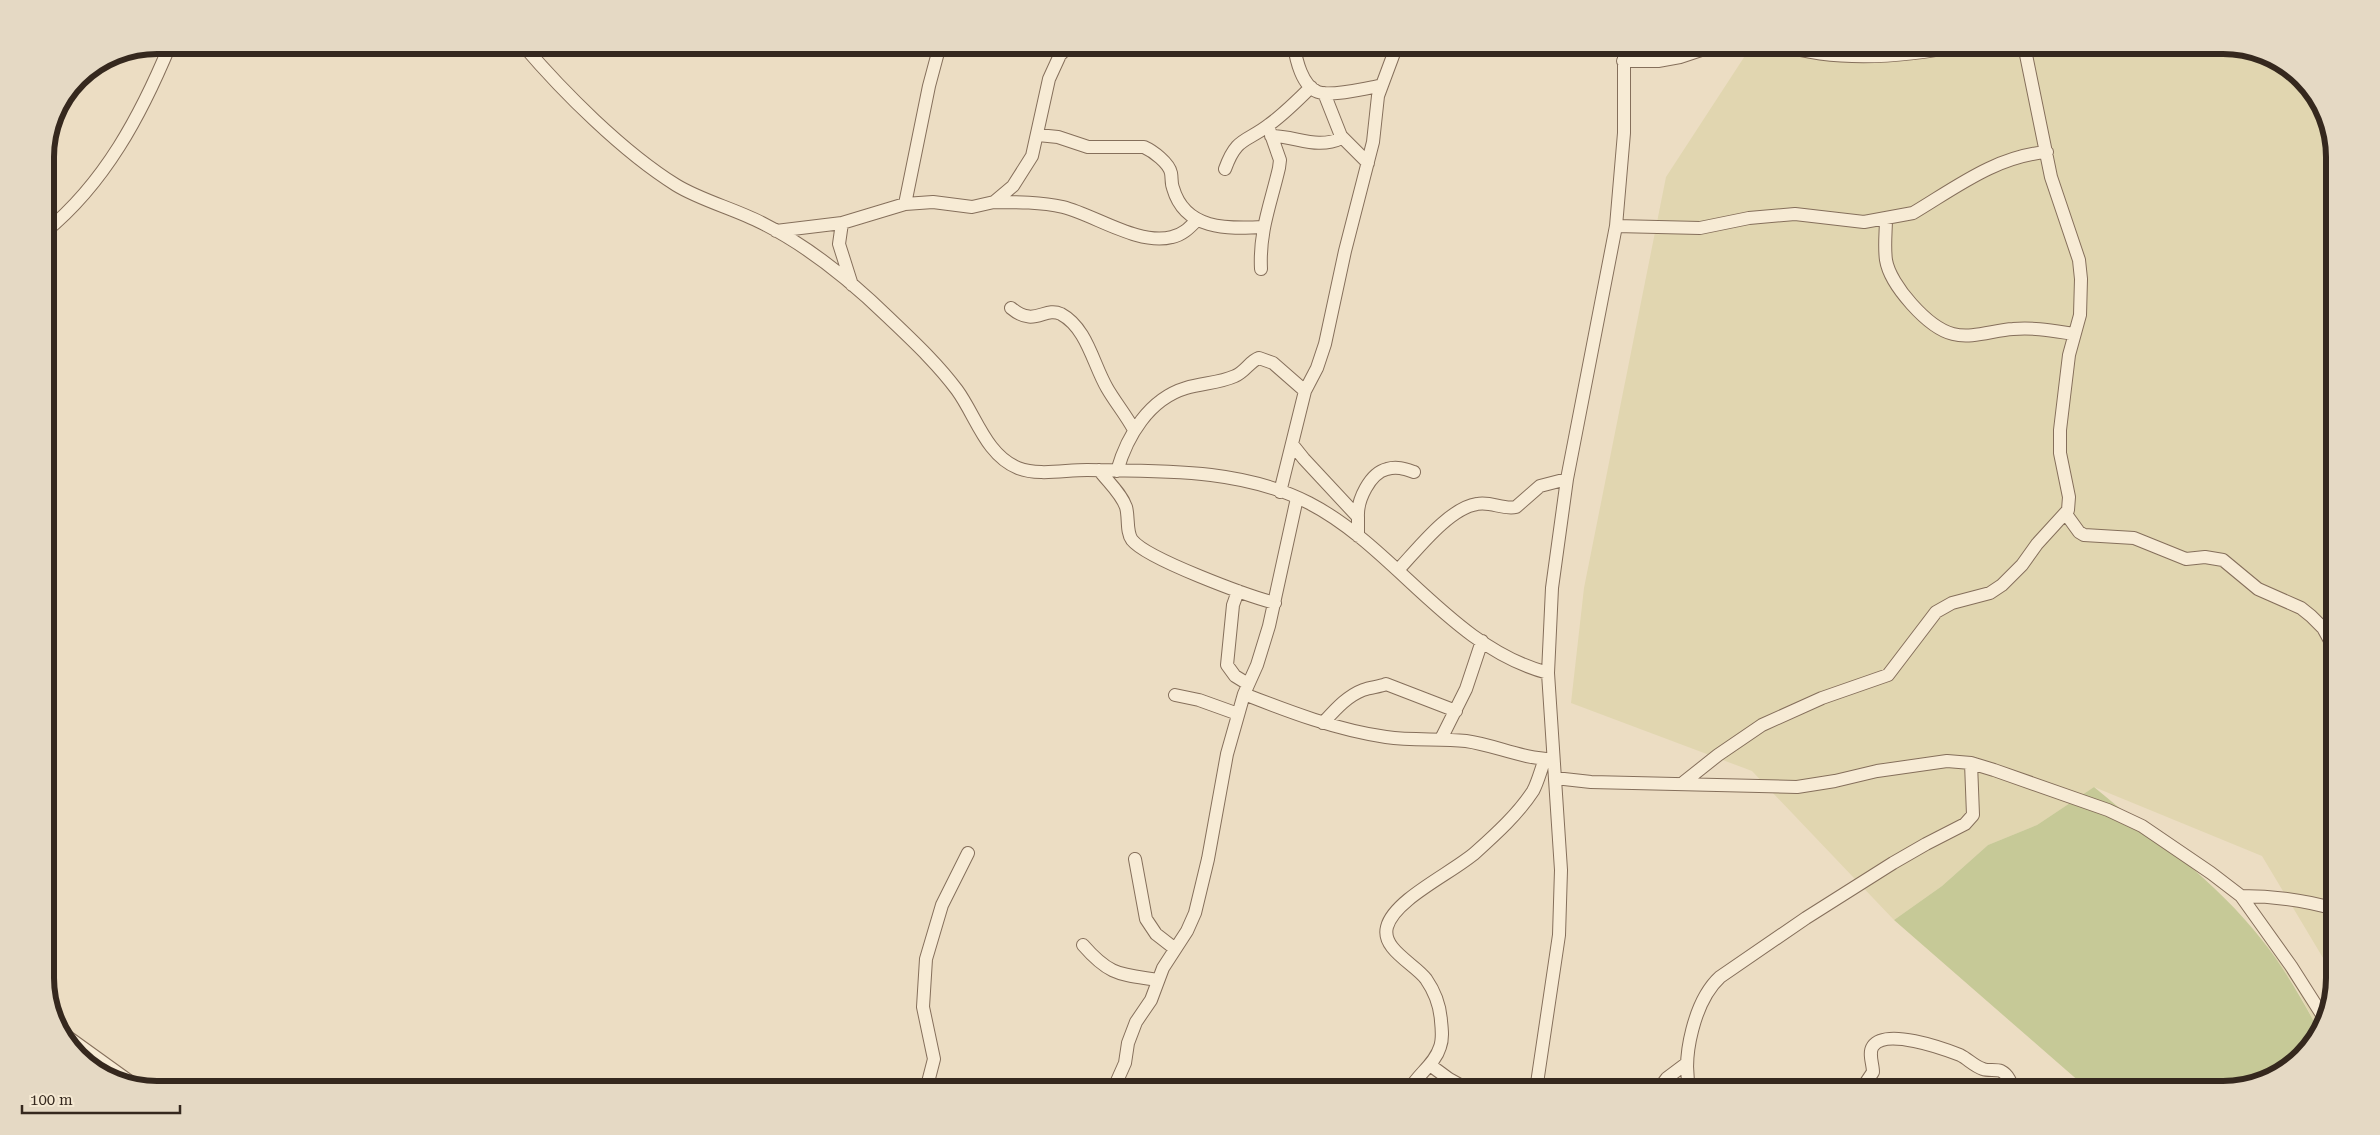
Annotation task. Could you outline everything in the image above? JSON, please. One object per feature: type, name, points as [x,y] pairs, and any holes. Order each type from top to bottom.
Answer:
[{"type":"street","points":[[54,223],[77,201],[122,144],[166,54]]},
{"type":"street","points":[[531,54],[574,99],[658,173],[681,188],[732,208],[776,231],[812,254],[852,285],[927,355],[956,389],[995,452],[1006,462],[1020,468],[1039,472],[1099,470],[1186,473],[1228,477],[1255,483],[1297,498],[1334,518],[1358,536],[1482,641],[1511,660],[1548,673]]},
{"type":"street","points":[[905,204],[929,86],[938,54]]},
{"type":"street","points":[[994,202],[1005,195],[1023,172],[1032,156],[1051,73],[1061,54]]},
{"type":"street","points":[[1295,54],[1311,87],[1324,93],[1380,86]]},
{"type":"street","points":[[1280,492],[1305,391],[1317,368],[1325,344],[1373,142],[1380,86],[1393,54]]},
{"type":"street","points":[[1537,1081],[1559,935],[1560,870],[1555,778],[1550,759],[1548,673],[1552,588],[1567,479],[1616,226],[1624,133],[1623,54]]},
{"type":"street","points":[[1623,61],[1658,61],[1689,54]]},
{"type":"street","points":[[1829,54],[1858,56],[1895,54]]},
{"type":"street","points":[[1684,782],[1718,755],[1762,725],[1822,698],[1888,675],[1936,612],[1945,606],[1990,593],[2002,585],[2068,510],[2069,498],[2062,468],[2060,430],[2069,355],[2080,315],[2082,293],[2079,260],[2051,177],[2026,54]]},
{"type":"street","points":[[1225,169],[1230,155],[1241,141],[1269,131],[1311,87]]},
{"type":"street","points":[[1324,93],[1342,138],[1368,163]]},
{"type":"street","points":[[1269,131],[1315,144],[1330,143],[1342,138]]},
{"type":"street","points":[[1260,269],[1263,228],[1280,160],[1269,131]]},
{"type":"street","points":[[1038,135],[1058,137],[1088,147],[1144,147],[1150,150],[1170,169],[1172,187],[1186,213],[1197,220],[1224,226],[1263,228]]},
{"type":"street","points":[[1616,226],[1700,228],[1749,218],[1795,214],[1864,222],[1913,213],[1961,183],[2004,162],[2036,153],[2047,152]]},
{"type":"street","points":[[776,231],[842,223],[905,204],[933,202],[972,207],[994,202],[1063,207],[1118,228],[1155,238],[1171,238],[1180,235],[1197,220]]},
{"type":"street","points":[[1886,218],[1888,267],[1909,300],[1925,318],[1941,329],[1953,334],[1968,336],[2016,329],[2074,334]]},
{"type":"street","points":[[842,223],[839,244],[852,285]]},
{"type":"street","points":[[1011,308],[1028,318],[1055,313],[1068,320],[1087,344],[1107,388],[1134,430]]},
{"type":"street","points":[[1117,471],[1123,450],[1134,430],[1156,406],[1170,395],[1185,388],[1234,377],[1243,372],[1257,358],[1272,363],[1305,391]]},
{"type":"street","points":[[1292,444],[1358,517]]},
{"type":"street","points":[[1358,536],[1360,502],[1365,491],[1380,472],[1395,468],[1414,472]]},
{"type":"street","points":[[1099,470],[1123,500],[1129,516],[1129,533],[1136,543],[1166,561],[1238,591],[1275,603]]},
{"type":"street","points":[[1398,570],[1430,535],[1465,508],[1486,503],[1516,507],[1540,486],[1567,479]]},
{"type":"street","points":[[1117,1081],[1125,1064],[1133,1029],[1151,1000],[1158,980],[1174,948],[1195,913],[1208,859],[1227,754],[1246,689],[1263,647],[1275,603],[1297,498]]},
{"type":"street","points":[[2066,514],[2079,532],[2084,535],[2134,538],[2186,559],[2205,557],[2223,560],[2258,589],[2301,608],[2312,616],[2326,634]]},
{"type":"street","points":[[1238,591],[1233,605],[1227,665],[1246,689],[1323,723],[1388,738],[1441,739],[1467,742],[1550,759]]},
{"type":"street","points":[[1441,739],[1472,674],[1482,641]]},
{"type":"street","points":[[1323,723],[1352,695],[1386,684],[1456,711]]},
{"type":"street","points":[[1175,695],[1199,700],[1238,714]]},
{"type":"street","points":[[1417,1081],[1430,1065],[1441,1046],[1442,1032],[1439,1006],[1435,994],[1425,978],[1389,943],[1386,935],[1388,922],[1409,898],[1449,873],[1475,853],[1514,814],[1534,789],[1550,759]]},
{"type":"street","points":[[1555,778],[1591,782],[1684,782],[1797,787],[1835,781],[1877,771],[1947,761],[1971,763],[2108,810],[2142,826],[2177,847],[2241,896],[2291,966],[2320,1012]]},
{"type":"street","points":[[1689,1081],[1687,1063],[1701,1003],[1710,986],[1720,977],[1806,918],[1926,844],[1956,830],[1970,819],[1973,808],[1971,763]]},
{"type":"street","points":[[928,1081],[934,1059],[923,1007],[926,959],[942,905],[968,853]]},
{"type":"street","points":[[1135,859],[1146,919],[1156,934],[1174,948]]},
{"type":"street","points":[[2241,896],[2285,899],[2326,907]]},
{"type":"street","points":[[1083,945],[1105,967],[1124,975],[1158,980]]},
{"type":"street","points":[[1866,1081],[1873,1072],[1870,1051],[1880,1040],[1891,1038],[1920,1042],[1959,1055],[1983,1069],[2000,1070],[2007,1076],[2009,1081]]},
{"type":"street","points":[[84,1051],[116,1072]]},
{"type":"street","points":[[1665,1081],[1687,1063]]},
{"type":"street","points":[[1430,1065],[1452,1081]]},
{"type":"street","points":[[1673,1075],[1684,1081]]},
{"type":"shaded area","points":[[1746,54],[2230,54],[2250,57],[2275,68],[2286,75],[2305,94],[2321,123],[2326,150],[2326,963],[2262,856],[2094,787],[2037,825],[1988,845],[1942,886],[1894,920],[1752,771],[1571,703],[1584,588],[1666,177]]},
{"type":"shaded area","points":[[2262,939],[2315,1009],[2319,1016],[2315,1024],[2297,989]]},
{"type":"green space","points":[[2094,787],[2182,859],[2225,898],[2244,919],[2278,962],[2300,996],[2315,1024],[2301,1046],[2281,1064],[2250,1078],[2224,1081],[2079,1081],[1894,920],[1942,886],[1988,845],[2037,825]]}]
